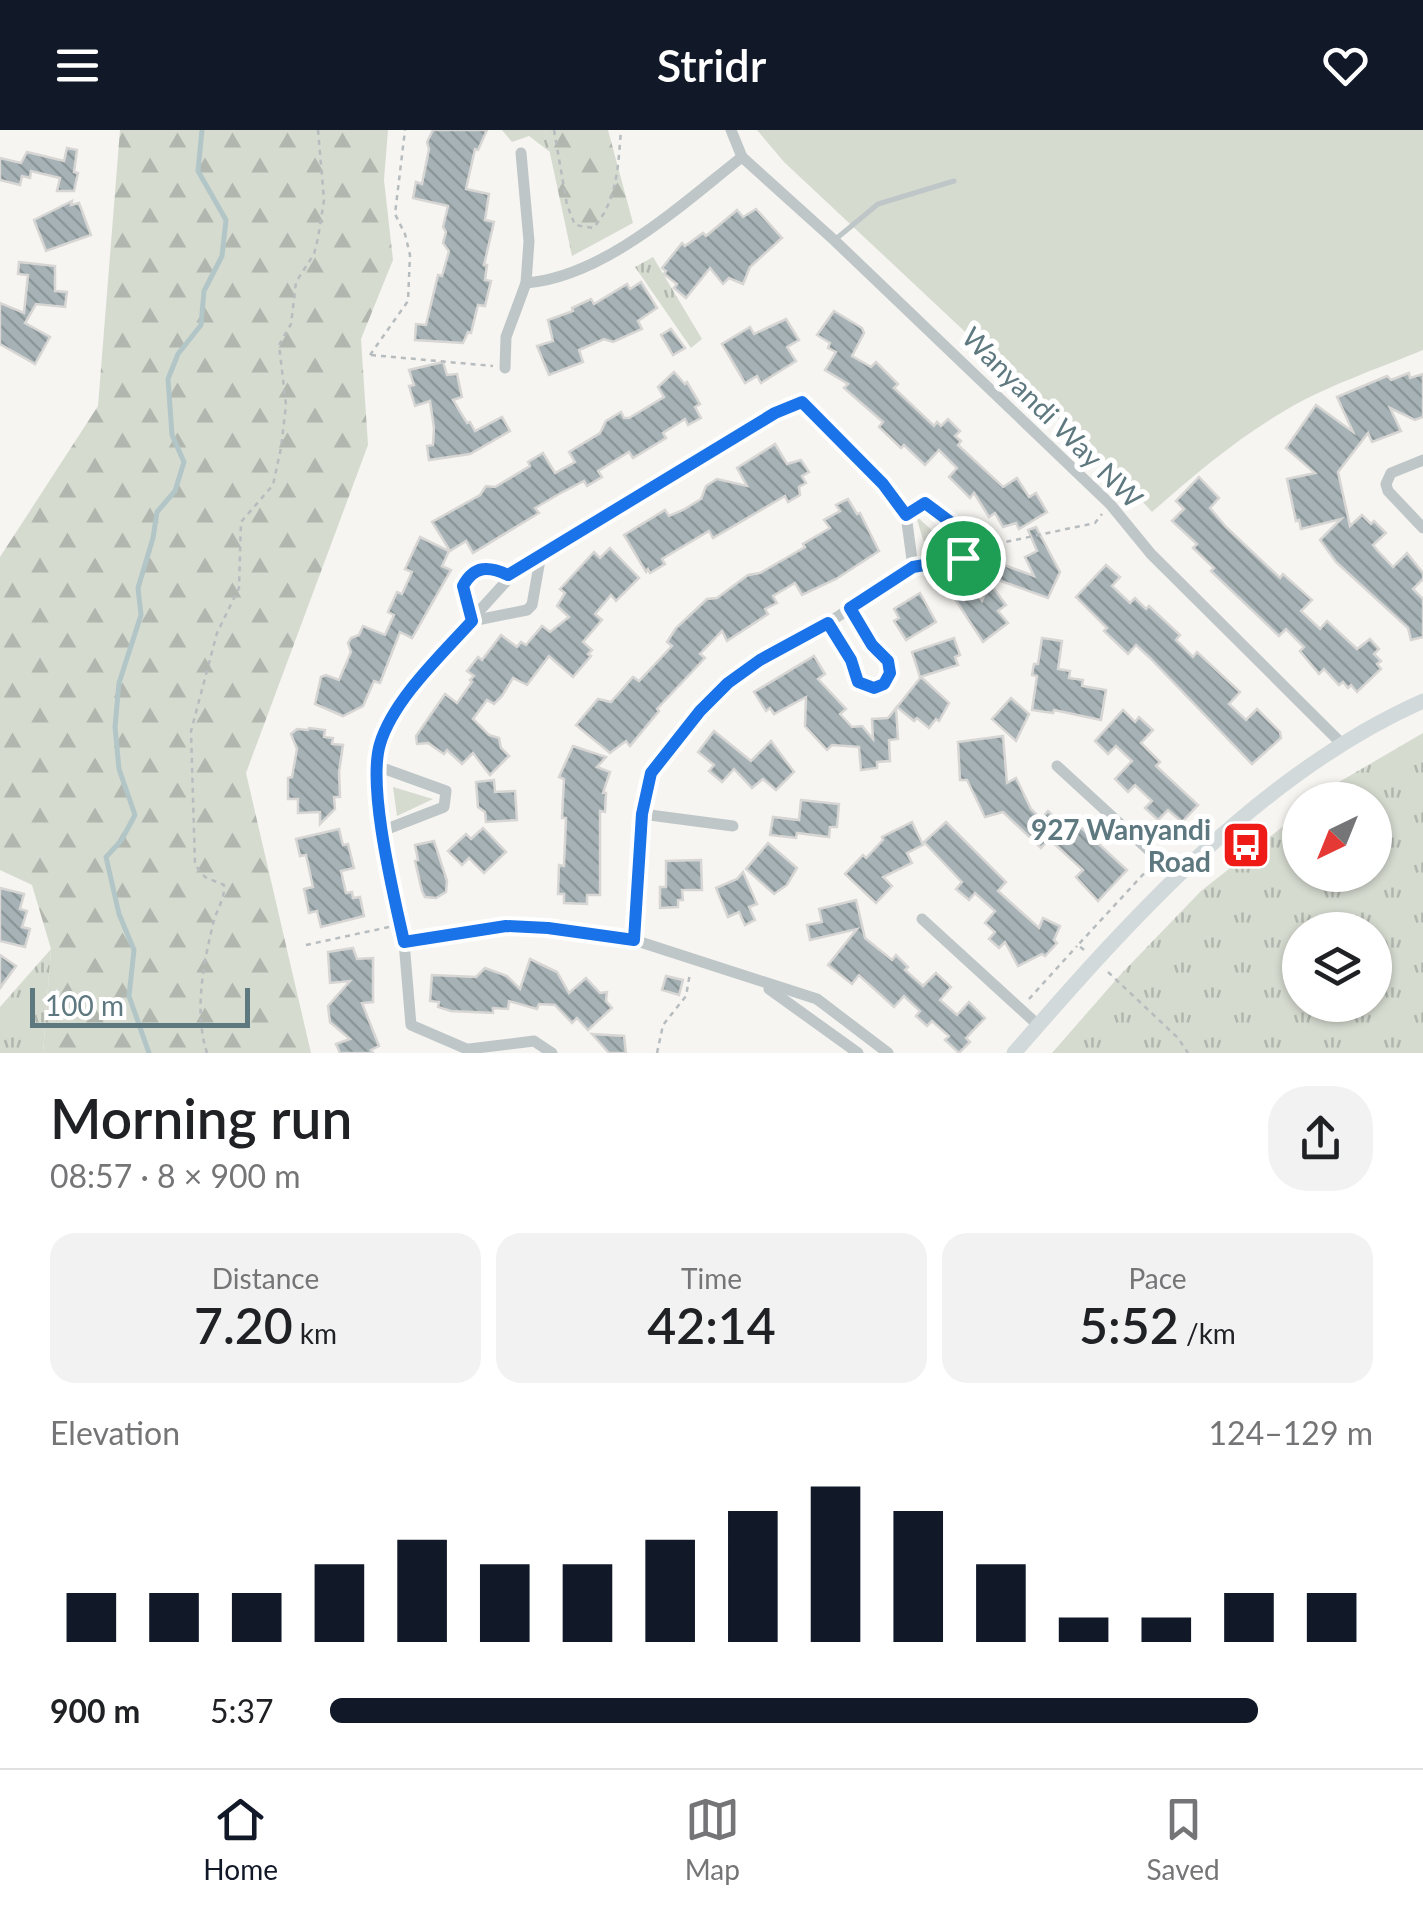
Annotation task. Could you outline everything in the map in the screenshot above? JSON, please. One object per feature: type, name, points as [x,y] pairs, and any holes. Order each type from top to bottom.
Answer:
[{"type":"street","name":"Wanyandi Way NW","points":[[731,130],[742,158],[834,240],[1110,504],[1151,554],[1340,742]]},
{"type":"street","points":[[506,368],[506,337],[526,282],[529,241],[521,153]]},
{"type":"street","points":[[526,282],[554,280],[604,256],[662,220],[742,158]]},
{"type":"street","points":[[552,1053],[534,1042],[472,1051],[411,1025],[404,942],[382,831],[377,766],[380,742],[413,684],[472,621],[508,575],[775,413],[802,402],[833,434]]},
{"type":"street","points":[[1423,460],[1391,473],[1386,484],[1423,528]]},
{"type":"street","points":[[634,940],[642,814],[651,773],[714,696],[760,660],[828,623],[913,567],[963,558],[953,524],[925,503],[906,515],[913,567]]},
{"type":"street","points":[[472,621],[527,610],[532,605],[540,554]]},
{"type":"street","points":[[472,621],[463,586],[469,575],[485,568],[508,575]]},
{"type":"street","points":[[828,623],[851,660],[858,682],[874,688],[884,684],[890,673],[888,661],[872,645],[850,608]]},
{"type":"street","points":[[1014,1053],[1178,876],[1235,824],[1340,742],[1423,701]]},
{"type":"street","points":[[377,766],[446,791],[444,807],[382,831]]},
{"type":"street","points":[[1058,766],[1178,876]]},
{"type":"street","points":[[642,814],[733,826]]},
{"type":"street","points":[[922,919],[1038,1025]]},
{"type":"street","points":[[404,942],[506,926],[634,940],[817,1000],[888,1053]]},
{"type":"street","points":[[757,980],[858,1053]]},
{"type":"lane","points":[[834,240],[878,204],[954,181]]},
{"type":"path","points":[[207,1053],[199,1026],[200,1010],[214,919],[224,885],[206,877],[195,865],[191,731],[217,632],[238,588],[242,522],[273,484],[281,448],[286,405],[279,345],[291,324],[296,282],[314,254],[324,200],[318,130]]},
{"type":"path","points":[[405,130],[395,214],[410,255],[408,301],[370,355],[475,362],[506,368]]},
{"type":"path","points":[[554,130],[567,205],[575,225],[593,228],[606,214],[614,190],[621,130]]},
{"type":"path","points":[[833,434],[883,484],[906,515]]},
{"type":"path","points":[[963,558],[976,548],[1095,522],[1110,504]]},
{"type":"path","points":[[1020,1008],[1158,858]]},
{"type":"path","points":[[306,945],[400,924]]},
{"type":"path","points":[[1078,945],[1178,1038],[1188,1053]]},
{"type":"path","points":[[656,1053],[663,1025],[686,996],[695,958]]},
{"type":"green space","points":[[120,130],[388,130],[384,180],[393,260],[361,339],[368,445],[246,773],[311,1053],[43,1053],[51,949],[32,885],[0,870],[0,557],[98,406]]},
{"type":"green space","points":[[502,130],[545,130],[550,152],[529,136],[512,142]]},
{"type":"green space","points":[[545,130],[608,130],[633,223],[572,256]]},
{"type":"green space","points":[[757,130],[1423,130],[1423,350],[1333,386],[1281,413],[1230,447],[1152,512],[1120,477],[784,162]]},
{"type":"green space","points":[[653,257],[702,339],[691,348],[635,267]]},
{"type":"green space","points":[[916,516],[953,549],[927,553]]},
{"type":"green space","points":[[1423,733],[1423,1053],[1052,1053],[1201,891],[1282,827],[1282,892],[1392,892],[1392,782],[1339,782]]},
{"type":"green space","points":[[393,787],[433,799],[397,816]]},
{"type":"green space","points":[[51,949],[43,1053],[0,1053],[0,1007]]},
{"type":"building","points":[[433,130],[487,130],[478,150],[475,149],[466,189],[489,194],[485,220],[494,222],[484,265],[485,280],[491,281],[485,306],[478,305],[471,333],[463,343],[415,340],[416,324],[426,325],[438,275],[442,276],[449,251],[443,243],[448,206],[413,198],[416,182],[422,184],[427,142]]},
{"type":"building","points":[[67,148],[77,150],[74,191],[57,191],[60,178],[31,171],[30,178],[22,176],[20,185],[0,180],[0,158],[21,163],[27,152],[64,161]]},
{"type":"building","points":[[72,201],[71,205],[79,203],[91,235],[46,251],[34,220]]},
{"type":"building","points":[[756,209],[782,238],[750,267],[743,284],[729,278],[723,284],[710,268],[686,298],[674,288],[677,284],[662,268],[682,243],[685,246],[703,233],[706,236],[737,210],[743,217]]},
{"type":"building","points":[[19,262],[55,266],[55,291],[67,292],[65,307],[36,304],[25,323],[50,337],[35,364],[0,344],[0,303],[24,313],[28,275],[18,274]]},
{"type":"building","points":[[641,282],[657,308],[638,321],[642,329],[613,342],[604,339],[579,350],[583,362],[549,375],[537,346],[553,341],[548,320],[591,299],[594,304],[627,284],[630,289]]},
{"type":"building","points":[[834,311],[864,333],[852,356],[871,367],[876,362],[898,384],[894,388],[934,426],[937,422],[941,426],[948,419],[960,431],[955,436],[961,441],[958,445],[1003,487],[1017,478],[1029,497],[1036,493],[1047,512],[1019,529],[1016,523],[1003,527],[995,513],[989,517],[974,493],[970,498],[949,477],[957,468],[939,450],[925,465],[904,445],[901,448],[879,427],[883,422],[844,388],[848,384],[825,370],[836,352],[817,335]]},
{"type":"building","points":[[786,319],[799,340],[787,347],[796,361],[761,383],[757,376],[745,383],[722,344],[750,327],[754,334]]},
{"type":"building","points":[[671,329],[685,348],[673,355],[661,335]]},
{"type":"building","points":[[443,362],[447,375],[457,374],[462,397],[453,400],[467,423],[475,431],[502,417],[510,431],[470,454],[429,460],[427,446],[433,445],[434,428],[430,401],[415,406],[409,370]]},
{"type":"building","points":[[674,372],[687,382],[700,404],[695,407],[701,418],[688,425],[685,419],[663,433],[666,438],[633,458],[629,452],[598,471],[602,477],[587,486],[584,481],[535,508],[539,513],[473,553],[466,541],[450,551],[432,522],[480,495],[486,486],[495,487],[530,466],[528,462],[543,453],[555,473],[575,462],[569,452],[600,433],[606,421],[621,412],[629,418],[664,397],[658,387]]},
{"type":"building","points":[[1409,373],[1410,378],[1423,374],[1423,417],[1415,420],[1390,408],[1401,431],[1372,442],[1368,433],[1338,472],[1350,526],[1362,515],[1371,524],[1374,521],[1386,533],[1373,545],[1393,567],[1407,553],[1423,573],[1423,579],[1413,589],[1423,599],[1423,637],[1411,640],[1408,628],[1336,562],[1320,540],[1341,519],[1301,529],[1287,479],[1315,473],[1286,448],[1316,405],[1353,432],[1337,397],[1387,376],[1391,380]]},
{"type":"building","points":[[775,444],[787,464],[801,460],[809,472],[802,476],[806,483],[799,487],[800,495],[788,502],[785,496],[713,538],[709,531],[662,559],[665,564],[646,572],[624,535],[665,510],[669,516],[683,510],[701,499],[706,486],[717,479],[747,486],[737,468]]},
{"type":"building","points":[[1199,477],[1219,498],[1210,508],[1226,527],[1280,578],[1283,574],[1312,600],[1301,611],[1320,629],[1327,621],[1357,649],[1370,639],[1379,649],[1374,654],[1381,661],[1377,664],[1381,669],[1357,692],[1351,685],[1339,685],[1324,669],[1319,674],[1300,651],[1304,647],[1286,629],[1279,636],[1211,571],[1214,568],[1193,548],[1197,544],[1172,521],[1184,509],[1176,501]]},
{"type":"building","points":[[848,499],[860,513],[879,551],[802,595],[795,583],[773,596],[777,603],[765,609],[768,614],[727,641],[722,631],[700,654],[705,658],[657,709],[630,746],[626,741],[610,753],[576,725],[598,699],[611,702],[633,677],[639,681],[672,646],[667,642],[676,628],[707,599],[717,598],[748,575],[760,573],[805,547],[803,544],[830,528],[824,520],[840,511],[836,505]]},
{"type":"building","points":[[1036,527],[1060,572],[1048,598],[990,577],[996,562],[1034,576],[1025,557],[1037,551],[1028,530]]},
{"type":"building","points":[[420,537],[449,551],[442,566],[451,570],[412,638],[400,632],[380,683],[374,681],[363,706],[343,716],[315,704],[321,677],[339,680],[351,652],[348,643],[363,626],[385,635],[394,615],[388,612],[412,572],[405,569]]},
{"type":"building","points":[[610,548],[639,578],[616,601],[611,595],[595,614],[602,620],[583,642],[592,650],[588,654],[591,656],[573,677],[549,656],[527,685],[513,678],[502,696],[494,704],[487,700],[473,719],[489,735],[499,738],[501,748],[509,756],[490,775],[473,753],[462,764],[447,750],[444,754],[428,743],[417,744],[416,736],[445,694],[457,703],[474,676],[467,671],[478,657],[482,660],[501,635],[517,647],[521,642],[526,645],[542,626],[550,632],[569,617],[557,606],[565,593],[560,589],[594,552],[600,558]]},
{"type":"building","points":[[1106,565],[1120,577],[1112,586],[1130,603],[1135,598],[1146,609],[1149,606],[1180,635],[1176,640],[1193,657],[1197,652],[1240,692],[1229,704],[1246,720],[1257,709],[1280,732],[1281,738],[1252,764],[1149,657],[1136,645],[1128,654],[1076,597]]},
{"type":"building","points":[[989,582],[1006,605],[998,611],[1008,623],[983,642],[955,599],[972,588],[982,601]]},
{"type":"building","points":[[920,593],[936,622],[906,640],[894,621],[899,618],[894,609]]},
{"type":"building","points":[[954,638],[960,655],[955,657],[958,665],[920,677],[912,652]]},
{"type":"building","points":[[1042,638],[1062,641],[1058,669],[1070,671],[1069,678],[1083,680],[1082,686],[1106,690],[1101,720],[1054,710],[1032,710],[1037,676],[1032,675]]},
{"type":"building","points":[[814,656],[825,674],[818,679],[846,709],[840,714],[852,727],[862,726],[873,739],[872,719],[888,718],[896,708],[898,739],[889,740],[890,761],[861,770],[859,747],[832,745],[827,750],[805,726],[806,697],[774,714],[770,708],[766,711],[754,692]]},
{"type":"building","points":[[921,677],[949,703],[939,721],[936,719],[929,728],[897,707]]},
{"type":"building","points":[[1011,698],[1029,714],[1016,741],[992,719]]},
{"type":"building","points":[[1123,710],[1135,722],[1139,717],[1153,730],[1141,743],[1160,762],[1156,766],[1198,805],[1182,822],[1168,810],[1158,820],[1145,808],[1152,801],[1135,785],[1128,792],[1115,779],[1132,761],[1116,746],[1108,754],[1095,741]]},
{"type":"building","points":[[309,728],[325,730],[324,737],[333,738],[332,744],[343,745],[340,797],[334,797],[335,809],[320,824],[320,812],[298,813],[298,799],[288,799],[288,778],[292,777],[297,749],[291,734]]},
{"type":"building","points":[[714,731],[751,761],[771,741],[794,772],[776,790],[763,779],[752,788],[734,769],[722,782],[709,771],[714,765],[698,752]]},
{"type":"building","points":[[1003,736],[1007,783],[1016,778],[1031,809],[1041,819],[1048,811],[1069,831],[1076,823],[1127,870],[1098,901],[1076,877],[1083,870],[1049,839],[1041,848],[1003,812],[985,817],[967,780],[960,780],[958,742]]},
{"type":"building","points":[[573,746],[606,757],[597,767],[610,772],[603,793],[605,812],[600,811],[600,895],[587,895],[587,904],[564,903],[564,894],[558,894],[559,865],[564,866],[566,818],[562,818],[564,779],[559,777]]},
{"type":"building","points":[[494,780],[495,792],[515,791],[517,820],[486,822],[485,812],[478,807],[476,782]]},
{"type":"building","points":[[801,800],[839,804],[837,827],[830,827],[829,837],[770,835],[773,817],[799,820]]},
{"type":"building","points":[[912,822],[923,845],[907,853],[912,863],[883,877],[892,886],[876,903],[845,874],[863,855],[866,858],[882,837]]},
{"type":"building","points":[[946,822],[1006,882],[998,891],[1039,928],[1043,918],[1060,926],[1054,940],[1057,943],[1045,956],[1018,966],[1005,942],[999,948],[989,939],[995,932],[985,923],[995,911],[975,893],[969,900],[956,889],[962,882],[924,842]]},
{"type":"building","points":[[483,828],[506,852],[484,873],[469,858],[462,865],[448,851],[466,834],[471,839]]},
{"type":"building","points":[[339,829],[343,845],[348,844],[354,868],[341,871],[346,893],[360,897],[364,916],[321,927],[317,911],[309,913],[304,889],[313,887],[306,855],[300,856],[296,839]]},
{"type":"building","points":[[434,841],[447,881],[446,892],[436,898],[425,897],[415,861],[415,845]]},
{"type":"building","points":[[768,843],[797,868],[787,885],[774,894],[746,869]]},
{"type":"building","points":[[701,860],[702,890],[682,890],[683,900],[678,900],[678,907],[660,908],[660,887],[666,887],[666,861]]},
{"type":"building","points":[[743,872],[757,904],[749,907],[755,920],[745,925],[739,912],[728,917],[716,888]]},
{"type":"building","points":[[0,888],[24,894],[20,909],[27,911],[22,927],[30,929],[25,947],[0,941]]},
{"type":"building","points":[[856,900],[865,938],[892,960],[896,955],[908,967],[905,970],[923,986],[936,973],[951,987],[940,1000],[957,1015],[969,1002],[985,1018],[966,1038],[970,1042],[959,1053],[945,1040],[949,1036],[932,1021],[927,1026],[916,1016],[920,1011],[904,996],[894,1007],[859,975],[852,984],[828,965],[857,929],[810,940],[807,925],[822,922],[819,909]]},
{"type":"building","points":[[353,948],[357,959],[373,958],[373,1002],[362,1003],[379,1046],[371,1050],[373,1053],[340,1053],[336,1044],[350,1039],[330,1022],[328,1006],[350,981],[330,983],[328,952]]},
{"type":"building","points":[[0,955],[16,966],[0,988]]},
{"type":"building","points":[[530,959],[557,972],[569,993],[586,978],[600,993],[607,992],[606,1001],[612,1008],[588,1030],[577,1018],[572,1023],[555,1005],[539,1004],[537,1009],[509,1001],[508,1009],[493,1008],[493,1013],[451,1011],[430,1001],[432,975],[476,977],[485,968],[507,976],[520,989]]},
{"type":"building","points":[[666,976],[683,980],[679,995],[662,990]]},
{"type":"building","points":[[592,1034],[624,1036],[626,1053],[609,1053]]},
{"type":"waterway","points":[[149,1053],[129,996],[134,950],[119,914],[106,857],[121,841],[135,815],[119,769],[115,727],[119,683],[141,615],[138,588],[157,512],[175,491],[184,462],[172,435],[168,379],[178,354],[201,325],[204,291],[222,256],[226,220],[198,171],[202,130]]},
{"type":"place","name":"927 Wanyandi Road","points":[[1246,845]]},
{"type":"route","points":[[802,402],[883,484],[906,515],[925,503],[953,524],[963,558],[913,567],[850,608],[878,654],[888,661],[890,673],[879,687],[868,688],[858,682],[851,660],[828,623],[760,660],[728,683],[700,711],[651,773],[642,814],[634,940],[506,926],[404,942],[382,831],[377,766],[380,742],[413,684],[472,621],[463,586],[477,569],[508,575],[775,413],[802,402]]}]
